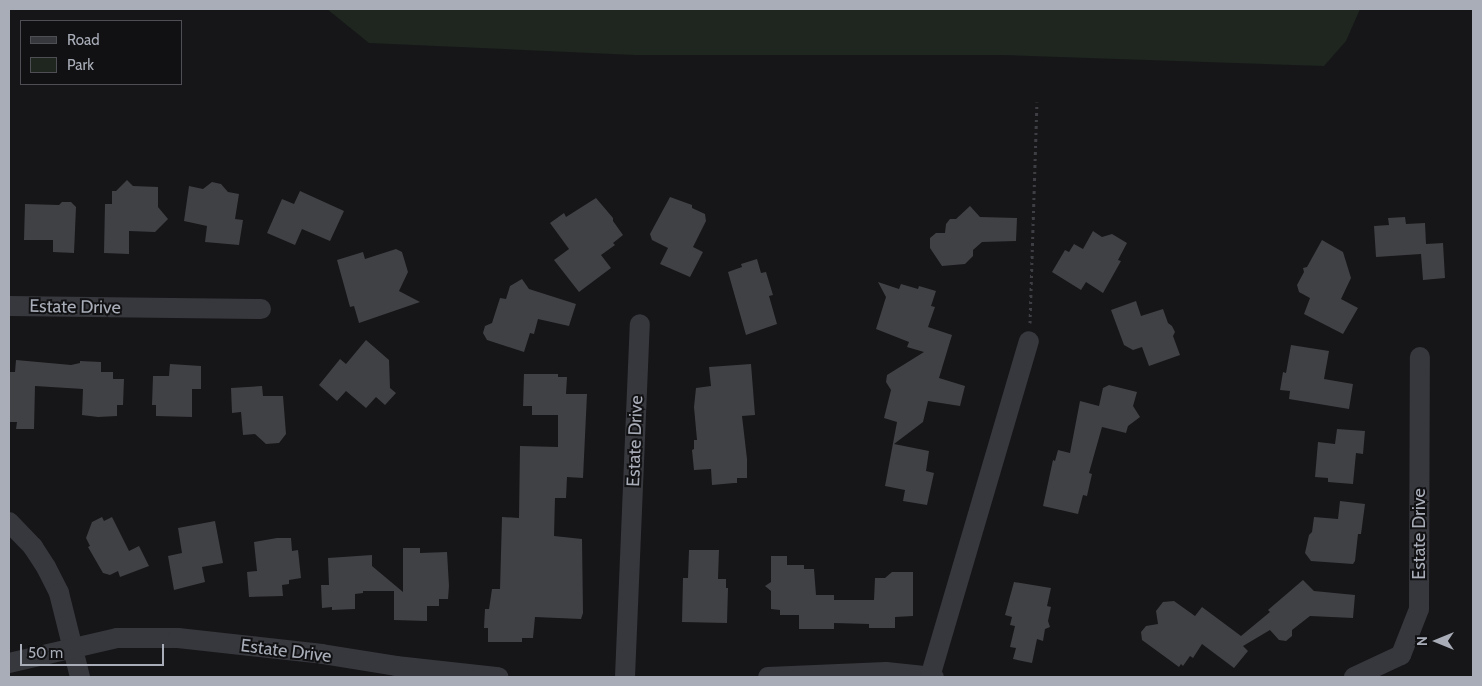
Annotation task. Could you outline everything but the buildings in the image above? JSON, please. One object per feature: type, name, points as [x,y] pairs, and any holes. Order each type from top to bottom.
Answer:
[{"type":"street","name":"Estate Drive","points":[[9,306],[261,309]]},
{"type":"street","name":"Estate Drive","points":[[625,677],[640,324]]},
{"type":"street","points":[[930,677],[1030,341]]},
{"type":"street","name":"Estate Drive","points":[[1354,677],[1401,656],[1419,609],[1420,357]]},
{"type":"street","points":[[9,522],[33,547],[59,593],[80,677]]},
{"type":"street","name":"Estate Drive","points":[[9,663],[117,638],[178,638],[322,654],[396,666],[498,677]]},
{"type":"street","points":[[768,677],[886,672],[934,677]]},
{"type":"path","points":[[1030,341],[1037,102]]},
{"type":"green space","points":[[327,9],[1360,9],[1346,41],[1324,66],[1002,55],[635,55],[369,43]]}]
